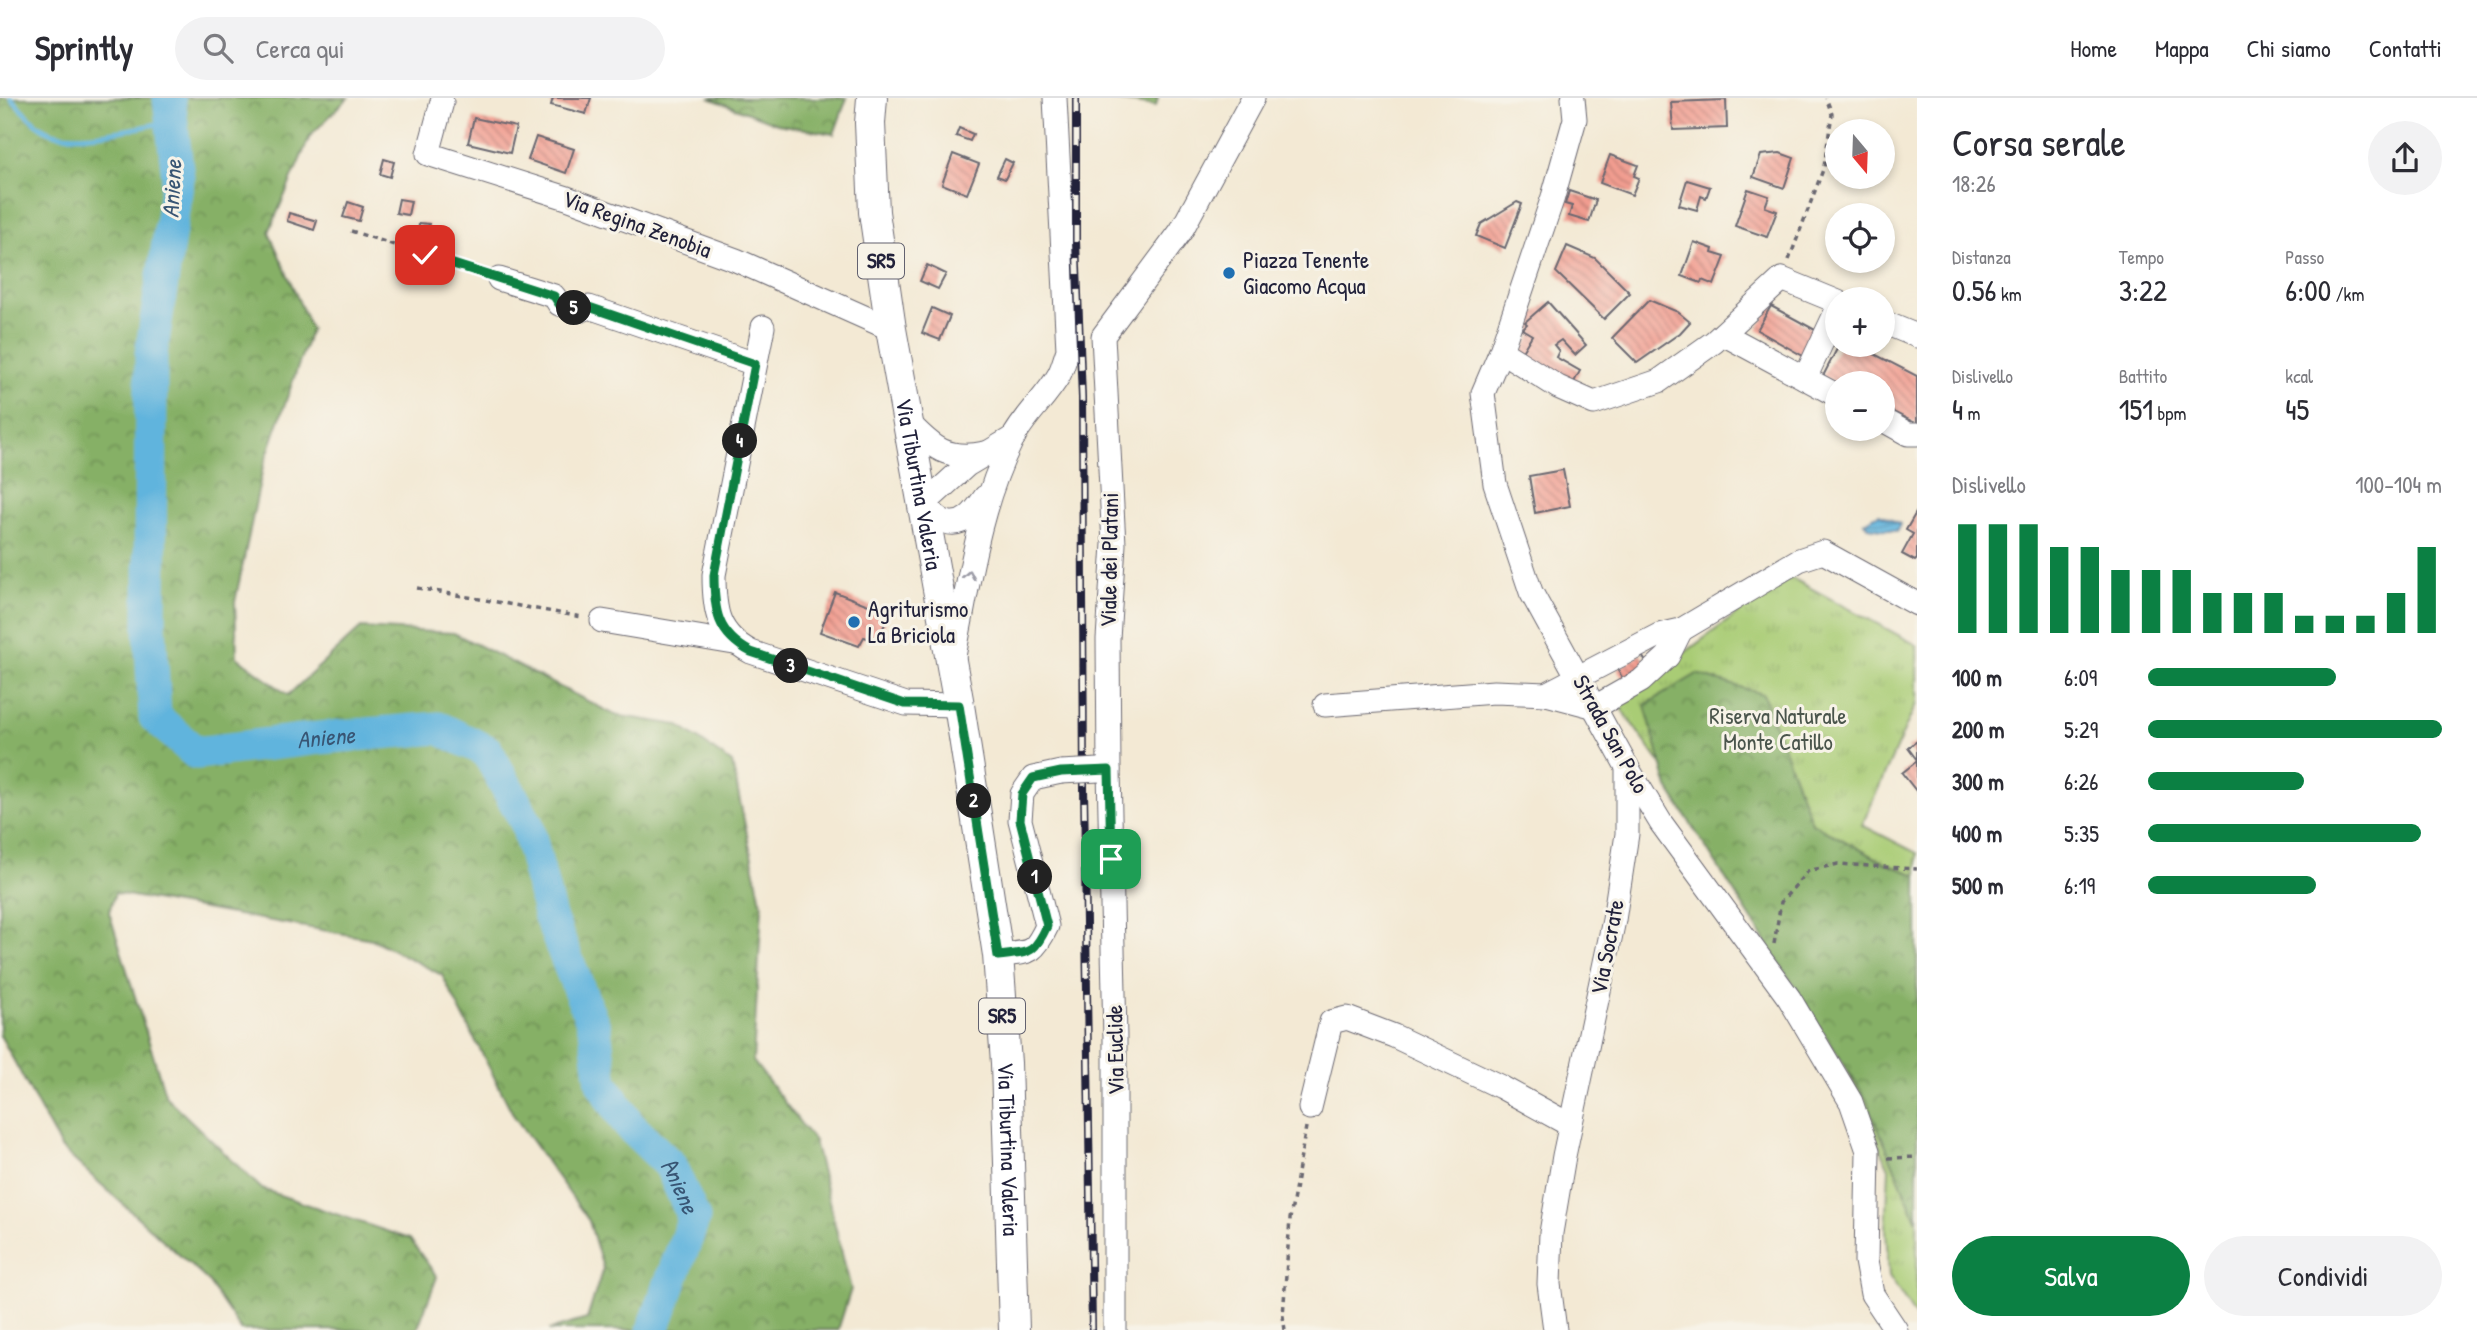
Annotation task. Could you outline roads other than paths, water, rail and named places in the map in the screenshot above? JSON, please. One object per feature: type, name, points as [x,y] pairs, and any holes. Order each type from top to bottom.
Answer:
[{"type":"main road","name":"Via Tiburtina Valeria","points":[[872,98],[870,123],[874,212],[891,329],[959,705],[998,956],[1006,1063],[1014,1330]]},
{"type":"street","points":[[952,666],[971,562],[991,488],[1014,436],[1059,375],[1068,350],[1055,98]]},
{"type":"street","name":"Viale dei Platani","points":[[1104,770],[1114,544],[1104,336],[1181,231],[1253,98]]},
{"type":"street","name":"Strada San Polo","points":[[1573,98],[1574,119],[1553,197],[1501,351],[1483,393],[1496,484],[1531,592],[1627,767],[1661,823],[1789,998],[1851,1102],[1868,1151],[1866,1261],[1872,1294],[1886,1326]]},
{"type":"street","name":"Via Regina Zenobia","points":[[442,102],[428,154],[567,198],[736,260],[891,329]]},
{"type":"street","points":[[499,279],[554,296],[559,304],[582,310],[589,307],[755,364]]},
{"type":"street","points":[[1501,351],[1558,387],[1594,403],[1660,381],[1723,334],[1782,279],[1825,297]]},
{"type":"street","points":[[734,643],[718,616],[714,598],[714,575],[763,327]]},
{"type":"street","points":[[1895,327],[1917,336]]},
{"type":"street","points":[[1723,334],[1825,389]]},
{"type":"street","points":[[1805,378],[1825,336]]},
{"type":"street","points":[[909,423],[932,447],[971,456],[988,453]]},
{"type":"street","points":[[1895,427],[1908,434],[1917,434]]},
{"type":"street","points":[[991,488],[975,511],[963,522],[945,522],[923,505],[967,465],[1014,436]]},
{"type":"street","points":[[1546,694],[1659,635],[1681,630],[1799,559],[1822,552],[1917,604]]},
{"type":"street","points":[[602,621],[734,643],[751,652],[905,704],[959,705]]},
{"type":"street","points":[[1325,705],[1494,692],[1546,694],[1595,707],[1641,681],[1668,656],[1681,630]]},
{"type":"street","name":"Via Socrate","points":[[1555,1330],[1549,1284],[1551,1233],[1570,1125],[1614,920],[1628,834],[1627,767]]},
{"type":"street","points":[[998,956],[1024,953],[1037,946],[1047,926],[1020,820],[1022,794],[1033,778],[1061,772],[1104,770]]},
{"type":"street","name":"Via Euclide","points":[[1104,770],[1115,1038],[1115,1330]]},
{"type":"street","points":[[1310,1108],[1331,1022],[1347,1018],[1394,1036],[1502,1087],[1570,1125]]},
{"type":"water","points":[[1879,514],[1900,524],[1897,531],[1868,527],[1864,522]]},
{"type":"waterway","points":[[11,98],[41,127],[65,135],[112,132],[173,121]]},
{"type":"waterway","name":"Aniene","points":[[169,98],[178,178],[151,354],[150,628],[155,717],[196,753],[319,738],[439,728],[487,751],[527,824],[550,917],[595,1029],[602,1083],[629,1125],[670,1165],[694,1218],[653,1330]]},
{"type":"railway","points":[[1076,98],[1076,241],[1082,398],[1084,788],[1092,1330]]},
{"type":"place","name":"Piazza Tenente Giacomo Acqua","points":[[1229,273]]},
{"type":"place","name":"Agriturismo La Briciola","points":[[854,622]]},
{"type":"park label","name":"Riserva Naturale Monte Catillo","points":[[1778,729]]}]
